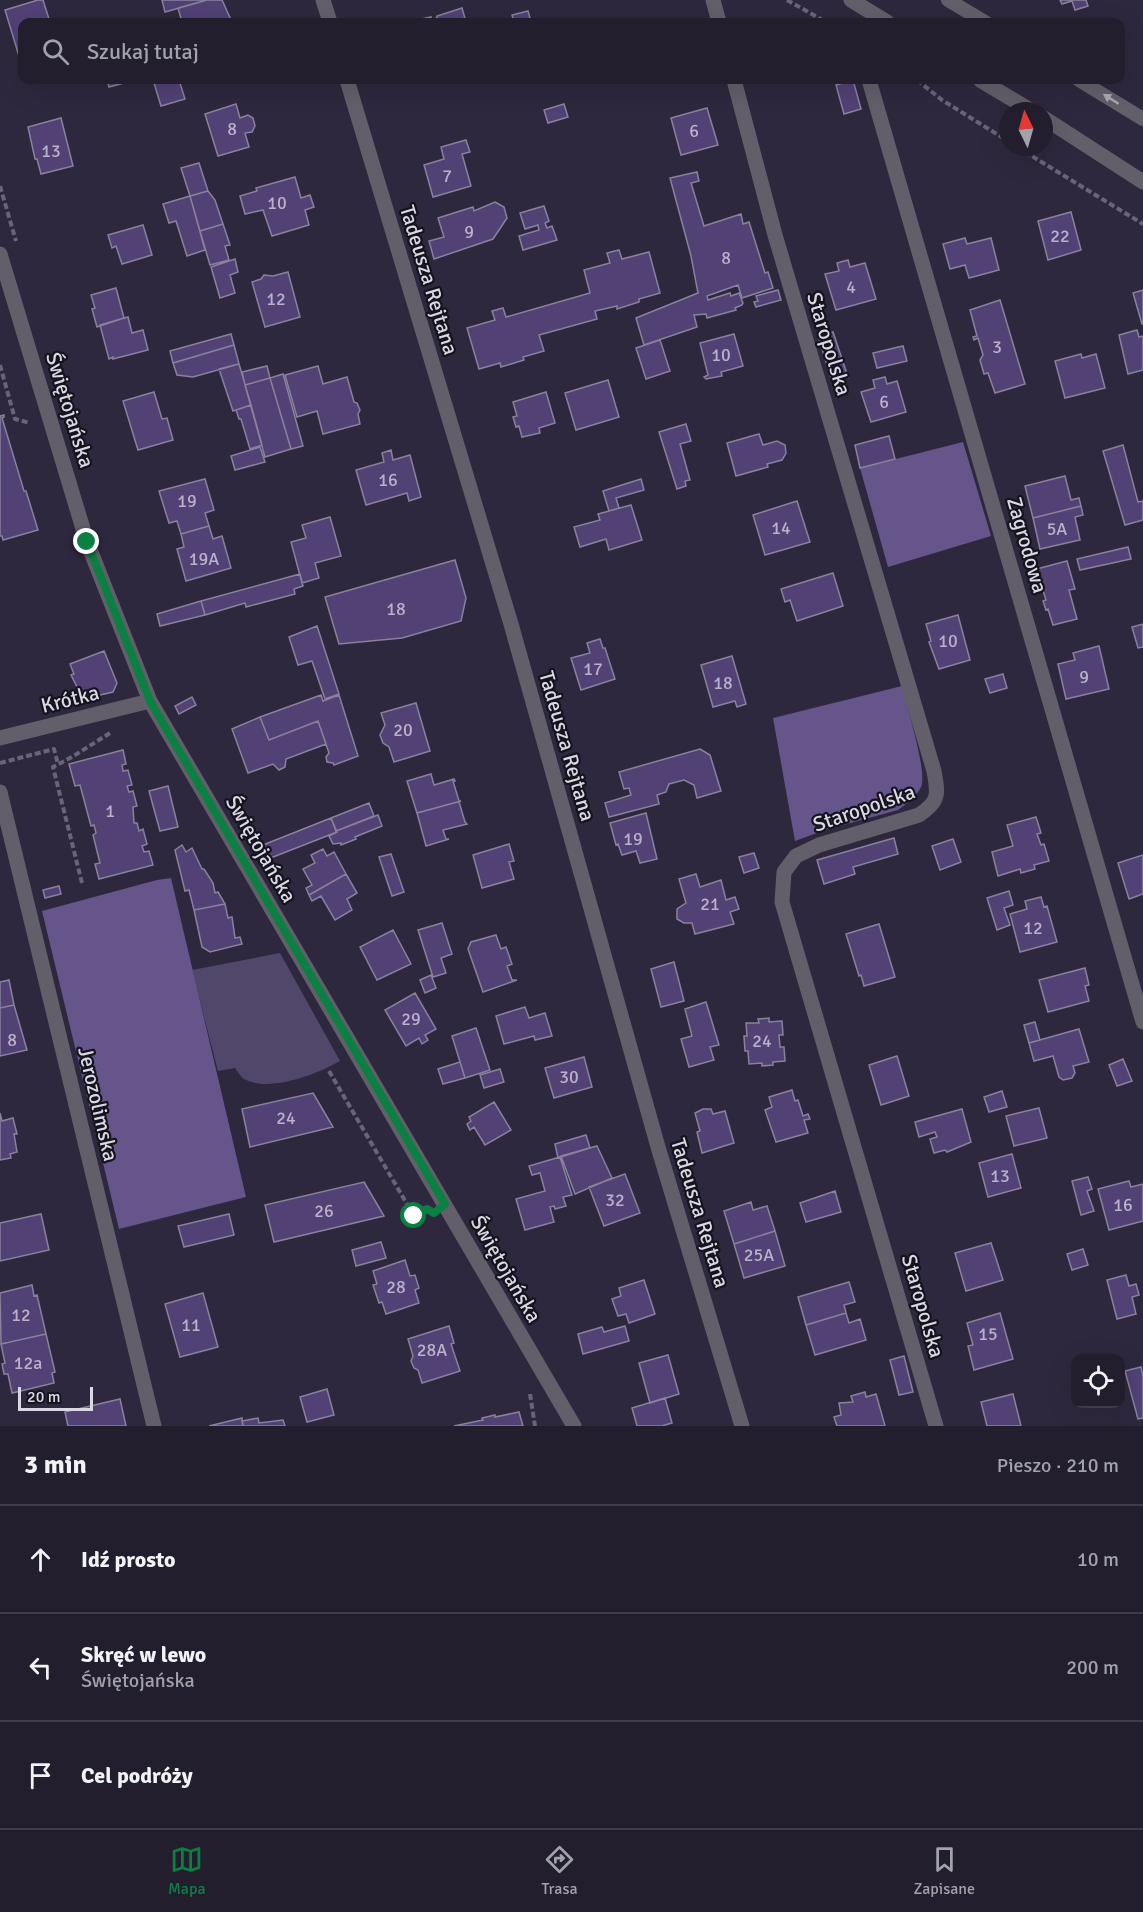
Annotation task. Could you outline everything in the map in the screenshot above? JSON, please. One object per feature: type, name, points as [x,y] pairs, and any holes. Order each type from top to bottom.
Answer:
[{"type":"street","points":[[324,0],[329,18]]},
{"type":"street","points":[[713,0],[718,18]]},
{"type":"street","points":[[851,0],[880,18]]},
{"type":"street","name":"Tadeusza Rejtana","points":[[348,84],[511,624],[658,1147],[742,1426]]},
{"type":"street","name":"Staropolska","points":[[735,84],[775,235],[934,771],[938,794],[931,807],[919,815],[819,845],[796,856],[784,872],[782,902],[936,1426]]},
{"type":"street","name":"Zagrodowa","points":[[870,84],[1143,1022]]},
{"type":"street","points":[[987,84],[1017,102]]},
{"type":"street","points":[[1053,124],[1143,182]]},
{"type":"street","name":"Świętojańska","points":[[0,254],[87,542],[150,701],[574,1426]]},
{"type":"street","name":"Krótka","points":[[0,738],[150,701]]},
{"type":"street","name":"Jerozolimska","points":[[0,792],[154,1426]]},
{"type":"lane","points":[[948,0],[978,18]]},
{"type":"lane","points":[[1086,84],[1143,119]]},
{"type":"path","points":[[787,0],[819,18]]},
{"type":"path","points":[[922,84],[942,100],[999,135]]},
{"type":"path","points":[[1032,156],[1143,224]]},
{"type":"path","points":[[0,186],[16,241]]},
{"type":"path","points":[[0,365],[15,419],[31,423],[34,433]]},
{"type":"path","points":[[82,883],[53,767],[118,727]]},
{"type":"path","points":[[0,763],[54,749],[58,764]]},
{"type":"path","points":[[329,1071],[414,1216],[427,1209],[434,1213],[445,1204]]},
{"type":"path","points":[[530,1392],[535,1426]]},
{"type":"shaded area","points":[[963,442],[991,536],[888,567],[860,468]]},
{"type":"shaded area","points":[[902,686],[922,768],[919,790],[898,810],[825,830],[795,841],[773,718]]},
{"type":"shaded area","points":[[171,878],[246,1197],[119,1229],[42,911]]},
{"type":"shaded area","points":[[280,953],[340,1061],[306,1076],[280,1083],[255,1083],[244,1079],[235,1068],[218,1071],[192,970]]},
{"type":"building","points":[[43,0],[49,18],[18,18],[18,53],[5,10]]},
{"type":"building","points":[[162,0],[207,0],[165,12]]},
{"type":"building","points":[[207,0],[222,0],[230,18],[181,18],[178,8]]},
{"type":"building","points":[[1060,0],[1086,0],[1088,6],[1075,10],[1072,1],[1062,4]]},
{"type":"building","points":[[462,8],[465,18],[437,18],[437,16]]},
{"type":"building","points":[[528,11],[530,18],[513,18],[512,15]]},
{"type":"building","points":[[154,84],[180,84],[185,99],[161,106]]},
{"type":"building","points":[[854,84],[861,109],[844,114],[836,85]]},
{"type":"building","points":[[236,104],[240,118],[248,115],[253,118],[255,126],[252,132],[245,133],[249,147],[218,156],[205,114]]},
{"type":"building","points":[[564,104],[568,117],[548,123],[544,110]]},
{"type":"building","points":[[707,108],[718,145],[681,155],[671,118]]},
{"type":"building","points":[[61,118],[73,166],[41,174],[28,127]]},
{"type":"building","points":[[466,140],[470,152],[462,154],[471,186],[433,197],[424,165],[444,159],[441,147]]},
{"type":"building","points":[[199,163],[208,191],[190,196],[181,168]]},
{"type":"building","points":[[697,172],[699,181],[691,183],[704,226],[741,214],[743,224],[749,222],[765,273],[768,272],[773,288],[742,298],[738,285],[707,296],[708,300],[730,293],[731,296],[739,293],[743,303],[735,308],[736,310],[707,318],[706,314],[694,315],[697,327],[644,345],[636,318],[698,293],[691,256],[670,178]]},
{"type":"building","points":[[295,177],[301,198],[310,195],[314,207],[305,210],[309,225],[272,236],[263,210],[245,214],[240,196],[257,191],[256,188]]},
{"type":"building","points":[[208,191],[215,200],[223,224],[200,231],[190,196]]},
{"type":"building","points":[[190,196],[205,250],[187,256],[176,221],[169,223],[163,204]]},
{"type":"building","points":[[495,202],[504,207],[507,218],[493,239],[434,259],[429,241],[444,237],[438,218],[473,207],[474,211]]},
{"type":"building","points":[[544,206],[549,221],[545,223],[547,228],[552,226],[557,240],[523,250],[519,236],[539,230],[538,225],[525,229],[520,213]]},
{"type":"building","points":[[1071,212],[1081,250],[1048,260],[1038,221]]},
{"type":"building","points":[[223,224],[230,245],[225,246],[229,260],[210,265],[200,231]]},
{"type":"building","points":[[143,225],[152,255],[122,264],[116,246],[112,248],[108,235]]},
{"type":"building","points":[[965,238],[967,244],[991,238],[999,270],[969,278],[965,265],[950,269],[943,244]]},
{"type":"building","points":[[619,250],[622,259],[649,252],[660,293],[617,309],[617,306],[595,311],[597,319],[539,335],[544,351],[523,357],[524,360],[501,367],[500,363],[479,369],[467,328],[495,320],[492,311],[503,308],[506,317],[590,293],[584,270],[610,263],[607,253]]},
{"type":"building","points":[[235,259],[238,272],[230,275],[235,293],[220,298],[211,267]]},
{"type":"building","points":[[848,260],[850,267],[865,263],[876,299],[836,310],[825,274],[839,271],[837,263]]},
{"type":"building","points":[[288,272],[300,317],[265,327],[252,282],[261,279],[264,275],[273,276]]},
{"type":"building","points":[[116,288],[124,318],[97,327],[91,295]]},
{"type":"building","points":[[778,290],[781,300],[756,307],[754,302],[758,301],[756,296]]},
{"type":"building","points":[[1143,290],[1143,324],[1142,324],[1133,293]]},
{"type":"building","points":[[1000,300],[1025,384],[995,393],[988,373],[984,374],[980,360],[983,355],[978,338],[974,340],[973,337],[977,336],[970,310]]},
{"type":"building","points":[[128,317],[132,333],[143,330],[148,350],[109,359],[100,325]]},
{"type":"building","points":[[1137,330],[1139,337],[1143,336],[1143,370],[1128,374],[1119,335]]},
{"type":"building","points":[[833,332],[848,377],[832,381],[818,336]]},
{"type":"building","points":[[231,334],[234,345],[173,363],[170,351]]},
{"type":"building","points":[[734,334],[743,366],[721,372],[722,376],[706,379],[704,377],[708,375],[700,343]]},
{"type":"building","points":[[660,340],[670,371],[646,379],[636,348]]},
{"type":"building","points":[[234,345],[239,364],[193,377],[177,375],[173,363]]},
{"type":"building","points":[[903,346],[907,361],[877,368],[873,353]]},
{"type":"building","points":[[1081,354],[1082,358],[1096,354],[1105,388],[1065,398],[1055,361]]},
{"type":"building","points":[[239,364],[251,405],[233,411],[219,369]]},
{"type":"building","points":[[267,366],[270,378],[245,385],[242,372]]},
{"type":"building","points":[[318,366],[323,384],[347,377],[354,402],[360,410],[358,414],[360,424],[323,434],[317,411],[297,417],[285,375]]},
{"type":"building","points":[[283,374],[303,446],[291,449],[270,378]]},
{"type":"building","points":[[885,377],[887,384],[897,381],[906,412],[871,422],[861,392],[875,388],[873,380]]},
{"type":"building","points":[[270,378],[291,449],[265,457],[245,385]]},
{"type":"building","points":[[608,380],[619,417],[576,430],[565,393]]},
{"type":"building","points":[[154,392],[162,419],[167,418],[173,440],[138,450],[123,401]]},
{"type":"building","points":[[546,392],[555,423],[539,428],[540,433],[522,437],[513,417],[517,416],[513,402]]},
{"type":"building","points":[[251,405],[262,445],[250,449],[236,410]]},
{"type":"building","points":[[4,415],[2,418],[38,530],[3,540],[0,536],[0,416]]},
{"type":"building","points":[[686,424],[691,441],[680,444],[690,480],[685,481],[686,486],[677,489],[659,432]]},
{"type":"building","points":[[759,434],[763,445],[777,441],[785,445],[786,453],[782,460],[767,464],[768,467],[736,476],[727,443]]},
{"type":"building","points":[[889,436],[895,459],[860,468],[855,445]]},
{"type":"building","points":[[1123,445],[1138,502],[1143,501],[1143,520],[1125,525],[1103,451]]},
{"type":"building","points":[[260,447],[265,462],[235,470],[231,456]]},
{"type":"building","points":[[391,450],[393,460],[410,455],[421,497],[409,501],[407,493],[366,505],[356,470],[384,462],[382,453]]},
{"type":"building","points":[[1065,476],[1071,500],[1079,498],[1081,506],[1033,518],[1025,486]]},
{"type":"building","points":[[205,479],[214,510],[205,513],[209,526],[181,534],[177,521],[169,523],[159,491]]},
{"type":"building","points":[[641,479],[644,490],[616,498],[619,508],[609,511],[603,491]]},
{"type":"building","points":[[797,501],[810,542],[765,555],[753,515]]},
{"type":"building","points":[[631,505],[642,540],[609,550],[606,539],[580,547],[574,527],[600,520],[598,514]]},
{"type":"building","points":[[1081,506],[1083,515],[1075,517],[1080,540],[1040,549],[1033,518]]},
{"type":"building","points":[[330,517],[341,556],[315,563],[319,578],[302,583],[291,542],[306,538],[302,525]]},
{"type":"building","points":[[209,526],[213,539],[222,536],[231,568],[186,581],[177,549],[184,547],[181,534]]},
{"type":"building","points":[[1128,547],[1131,559],[1080,570],[1077,559]]},
{"type":"building","points":[[455,560],[466,598],[461,621],[402,638],[339,644],[325,597]]},
{"type":"building","points":[[1067,561],[1075,589],[1069,590],[1077,619],[1053,625],[1043,601],[1046,600],[1039,578],[1032,580],[1029,571]]},
{"type":"building","points":[[833,573],[843,606],[797,621],[790,600],[785,602],[781,589]]},
{"type":"building","points":[[300,574],[303,586],[294,589],[295,594],[246,607],[245,603],[205,615],[201,601]]},
{"type":"building","points":[[201,601],[205,615],[160,626],[157,614]]},
{"type":"building","points":[[958,615],[970,660],[939,669],[929,642],[931,641],[926,624]]},
{"type":"building","points":[[1143,624],[1143,647],[1138,648],[1132,627]]},
{"type":"building","points":[[317,626],[339,694],[325,699],[312,661],[298,665],[289,637]]},
{"type":"building","points":[[600,639],[615,679],[581,690],[571,658],[590,653],[587,643]]},
{"type":"building","points":[[1099,646],[1109,689],[1066,699],[1058,664],[1075,660],[1073,653]]},
{"type":"building","points":[[104,651],[117,683],[113,692],[83,699],[71,675],[74,674],[70,664]]},
{"type":"building","points":[[732,656],[746,704],[737,707],[735,701],[713,707],[701,665]]},
{"type":"building","points":[[1003,674],[1007,688],[990,693],[985,679]]},
{"type":"building","points":[[321,695],[323,701],[339,695],[358,756],[334,765],[327,762],[326,757],[329,753],[318,721],[269,740],[260,717]]},
{"type":"building","points":[[192,697],[196,705],[179,714],[175,706]]},
{"type":"building","points":[[416,703],[430,751],[394,762],[389,747],[383,743],[380,735],[385,725],[381,713]]},
{"type":"building","points":[[260,717],[269,740],[318,721],[326,744],[286,759],[285,767],[279,770],[273,764],[248,773],[232,729]]},
{"type":"building","points":[[700,749],[710,755],[721,791],[697,798],[694,785],[684,780],[669,784],[666,792],[657,795],[659,804],[609,817],[605,803],[631,795],[629,788],[624,789],[619,772]]},
{"type":"building","points":[[123,750],[126,764],[122,765],[123,771],[128,770],[132,785],[127,786],[129,792],[133,791],[137,806],[133,807],[134,823],[137,823],[139,831],[143,829],[147,844],[142,846],[144,852],[149,851],[153,865],[99,879],[95,864],[100,863],[93,835],[96,833],[94,825],[91,826],[80,785],[75,786],[69,764]]},
{"type":"building","points":[[431,774],[434,785],[454,779],[459,801],[461,801],[417,813],[407,781]]},
{"type":"building","points":[[168,786],[178,827],[160,831],[149,791]]},
{"type":"building","points":[[461,801],[459,802],[467,824],[443,830],[446,839],[449,839],[426,846],[417,813]]},
{"type":"building","points":[[369,803],[374,816],[336,831],[331,818]]},
{"type":"building","points":[[646,813],[657,859],[640,863],[636,851],[622,855],[618,844],[616,845],[610,823]]},
{"type":"building","points":[[378,815],[382,826],[341,845],[341,843],[333,844],[329,836],[336,831]]},
{"type":"building","points":[[1036,817],[1041,833],[1037,834],[1041,845],[1044,844],[1049,861],[1034,865],[1035,869],[1021,873],[1020,869],[998,876],[992,852],[1013,846],[1007,825]]},
{"type":"building","points":[[331,818],[337,832],[268,859],[263,845]]},
{"type":"building","points":[[894,838],[898,854],[853,867],[855,874],[824,884],[817,860]]},
{"type":"building","points":[[953,839],[961,862],[940,870],[932,846]]},
{"type":"building","points":[[509,844],[514,861],[509,862],[514,879],[482,888],[473,855]]},
{"type":"building","points":[[182,845],[186,852],[192,848],[202,869],[213,883],[215,893],[218,892],[225,904],[194,910],[189,890],[185,891],[175,850]]},
{"type":"building","points":[[323,849],[327,856],[334,852],[346,874],[309,895],[306,888],[312,885],[303,869],[315,863],[311,855]]},
{"type":"building","points":[[754,853],[759,868],[744,873],[739,857]]},
{"type":"building","points":[[391,854],[404,892],[392,896],[379,857]]},
{"type":"building","points":[[1143,855],[1143,894],[1129,899],[1118,863]]},
{"type":"building","points":[[346,874],[357,893],[347,899],[352,910],[335,920],[321,896],[312,901],[309,895]]},
{"type":"building","points":[[696,874],[700,887],[721,880],[726,900],[735,897],[739,909],[730,912],[734,924],[695,934],[692,923],[684,923],[677,919],[677,909],[686,903],[679,879]]},
{"type":"building","points":[[59,886],[61,894],[45,898],[43,890]]},
{"type":"building","points":[[1009,891],[1013,905],[1004,908],[1010,925],[997,930],[987,898]]},
{"type":"building","points":[[1041,897],[1044,907],[1047,906],[1057,942],[1020,952],[1010,914],[1027,909],[1025,901]]},
{"type":"building","points":[[225,904],[228,918],[232,917],[235,938],[240,937],[242,944],[210,952],[202,947],[194,910]]},
{"type":"building","points":[[442,923],[452,954],[441,958],[446,973],[433,977],[418,930]]},
{"type":"building","points":[[879,924],[895,977],[864,986],[846,934]]},
{"type":"building","points":[[393,930],[411,964],[377,980],[360,947]]},
{"type":"building","points":[[496,935],[501,949],[506,947],[512,964],[507,966],[512,980],[517,980],[483,992],[468,949],[471,942]]},
{"type":"building","points":[[674,962],[684,1001],[661,1007],[651,969]]},
{"type":"building","points":[[1085,968],[1089,985],[1085,986],[1089,1001],[1048,1012],[1039,980]]},
{"type":"building","points":[[431,975],[436,988],[425,993],[420,980]]},
{"type":"building","points":[[9,980],[14,1005],[0,1008],[0,982]]},
{"type":"building","points":[[415,993],[436,1029],[425,1035],[428,1040],[422,1044],[419,1038],[406,1046],[385,1010]]},
{"type":"building","points":[[706,1002],[719,1045],[710,1047],[714,1060],[689,1067],[681,1039],[692,1036],[685,1009]]},
{"type":"building","points":[[14,1005],[27,1050],[0,1056],[0,1008]]},
{"type":"building","points":[[525,1007],[529,1018],[545,1013],[552,1036],[535,1040],[534,1036],[504,1044],[496,1016]]},
{"type":"building","points":[[769,1018],[769,1022],[782,1021],[783,1035],[779,1035],[780,1047],[784,1047],[785,1061],[762,1066],[762,1063],[749,1064],[748,1051],[745,1051],[746,1023],[759,1023],[758,1019]]},
{"type":"building","points":[[1035,1022],[1040,1040],[1029,1043],[1024,1025]]},
{"type":"building","points":[[476,1028],[490,1070],[465,1078],[452,1036]]},
{"type":"building","points":[[1079,1029],[1089,1062],[1073,1066],[1075,1073],[1072,1078],[1063,1080],[1059,1077],[1053,1056],[1034,1061],[1029,1043]]},
{"type":"building","points":[[897,1056],[909,1096],[881,1105],[869,1065]]},
{"type":"building","points":[[584,1057],[592,1087],[554,1098],[545,1068]]},
{"type":"building","points":[[1123,1059],[1132,1081],[1117,1086],[1109,1065]]},
{"type":"building","points":[[460,1062],[465,1078],[443,1084],[438,1069]]},
{"type":"building","points":[[500,1069],[504,1082],[484,1088],[480,1075]]},
{"type":"building","points":[[792,1090],[803,1116],[808,1114],[810,1119],[804,1120],[808,1133],[776,1142],[765,1110],[772,1107],[769,1097]]},
{"type":"building","points":[[1002,1091],[1007,1107],[989,1112],[984,1097]]},
{"type":"building","points":[[313,1093],[333,1127],[250,1147],[242,1109]]},
{"type":"building","points":[[494,1102],[511,1130],[485,1145],[474,1127],[470,1130],[467,1124],[471,1121],[469,1117]]},
{"type":"building","points":[[1039,1108],[1047,1138],[1014,1146],[1006,1116]]},
{"type":"building","points":[[703,1109],[711,1109],[713,1114],[725,1111],[734,1143],[702,1153],[697,1132],[700,1131],[695,1113]]},
{"type":"building","points":[[962,1109],[971,1142],[947,1152],[945,1150],[934,1153],[930,1139],[937,1137],[935,1132],[919,1137],[915,1122]]},
{"type":"building","points":[[0,1113],[2,1121],[13,1118],[17,1134],[14,1134],[17,1152],[10,1154],[11,1158],[0,1160]]},
{"type":"building","points":[[586,1135],[590,1148],[558,1158],[555,1144]]},
{"type":"building","points":[[597,1146],[612,1178],[575,1194],[561,1156]]},
{"type":"building","points":[[1012,1154],[1021,1188],[988,1197],[979,1163]]},
{"type":"building","points":[[560,1157],[572,1195],[563,1197],[566,1206],[555,1209],[554,1206],[550,1207],[554,1222],[525,1230],[516,1199],[545,1191],[540,1173],[532,1175],[529,1166]]},
{"type":"building","points":[[625,1174],[640,1213],[604,1226],[589,1187]]},
{"type":"building","points":[[1088,1177],[1092,1189],[1087,1191],[1094,1211],[1081,1215],[1072,1181]]},
{"type":"building","points":[[1129,1181],[1131,1187],[1143,1184],[1143,1221],[1109,1230],[1098,1189]]},
{"type":"building","points":[[364,1182],[384,1216],[274,1242],[265,1205]]},
{"type":"building","points":[[835,1191],[841,1212],[806,1222],[800,1203]]},
{"type":"building","points":[[751,1202],[753,1210],[767,1206],[775,1231],[734,1244],[724,1211]]},
{"type":"building","points":[[41,1214],[49,1250],[0,1261],[0,1223]]},
{"type":"building","points":[[229,1214],[234,1235],[184,1247],[178,1226]]},
{"type":"building","points":[[775,1231],[785,1266],[744,1278],[734,1244]]},
{"type":"building","points":[[381,1242],[386,1258],[356,1266],[352,1250]]},
{"type":"building","points":[[991,1243],[1003,1280],[966,1291],[955,1253]]},
{"type":"building","points":[[1083,1249],[1088,1265],[1072,1270],[1067,1254]]},
{"type":"building","points":[[405,1260],[410,1276],[415,1275],[419,1288],[415,1290],[419,1303],[386,1314],[382,1302],[379,1303],[373,1285],[377,1284],[373,1271]]},
{"type":"building","points":[[1126,1275],[1129,1286],[1136,1284],[1139,1295],[1132,1297],[1136,1314],[1117,1319],[1107,1280]]},
{"type":"building","points":[[644,1280],[655,1314],[629,1323],[626,1314],[618,1316],[612,1299],[621,1296],[619,1288]]},
{"type":"building","points":[[849,1282],[855,1302],[844,1305],[846,1313],[806,1325],[798,1297]]},
{"type":"building","points":[[32,1285],[34,1296],[37,1295],[46,1334],[1,1344],[0,1293]]},
{"type":"building","points":[[203,1293],[218,1347],[180,1357],[165,1304]]},
{"type":"building","points":[[846,1313],[849,1323],[860,1319],[866,1340],[815,1355],[806,1325]]},
{"type":"building","points":[[1000,1313],[1013,1359],[974,1370],[968,1346],[973,1345],[967,1323]]},
{"type":"building","points":[[449,1326],[454,1343],[451,1344],[460,1371],[422,1383],[418,1370],[414,1368],[411,1361],[413,1356],[408,1339]]},
{"type":"building","points":[[625,1326],[629,1341],[583,1354],[578,1334],[602,1327],[604,1332]]},
{"type":"building","points":[[46,1334],[55,1372],[52,1373],[54,1383],[12,1393],[8,1374],[4,1374],[2,1364],[5,1363],[1,1344]]},
{"type":"building","points":[[668,1355],[679,1394],[650,1403],[639,1363]]},
{"type":"building","points":[[904,1356],[913,1392],[899,1395],[890,1360]]},
{"type":"building","points":[[1141,1367],[1143,1418],[1138,1419],[1125,1371]]},
{"type":"building","points":[[327,1389],[334,1415],[307,1422],[300,1397]]},
{"type":"building","points":[[865,1392],[866,1397],[876,1394],[885,1426],[837,1426],[834,1417],[841,1415],[839,1403],[853,1402],[851,1396]]},
{"type":"building","points":[[1013,1394],[1021,1426],[987,1426],[981,1402]]},
{"type":"building","points":[[665,1398],[672,1423],[662,1426],[637,1426],[632,1408]]},
{"type":"building","points":[[120,1399],[126,1426],[68,1426],[65,1412]]},
{"type":"building","points":[[519,1412],[523,1426],[454,1426],[495,1415],[495,1417]]},
{"type":"building","points":[[242,1418],[243,1426],[209,1426]]},
{"type":"building","points":[[258,1418],[259,1423],[283,1420],[285,1426],[243,1426],[242,1421]]},
{"type":"route","points":[[87,542],[150,701],[445,1204],[434,1213],[427,1209],[414,1216]]}]
